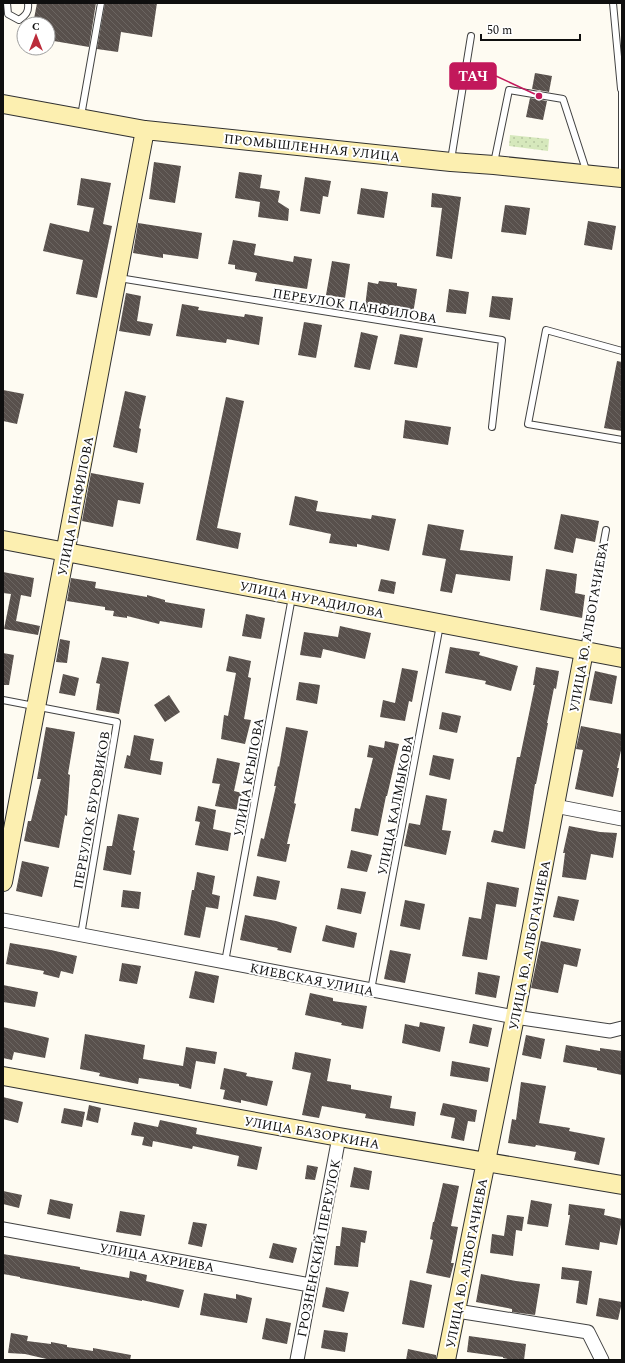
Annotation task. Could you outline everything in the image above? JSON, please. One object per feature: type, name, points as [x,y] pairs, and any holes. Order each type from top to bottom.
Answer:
[{"type":"street","name":"ПРОМЫШЛЕННАЯ УЛИЦА","points":[[3,104],[145,130],[450,162],[622,178]]},
{"type":"street","name":"УЛИЦА ПАНФИЛОВА","points":[[3,882],[145,130]]},
{"type":"street","name":"УЛИЦА НУРАДИЛОВА","points":[[3,540],[622,658]]},
{"type":"street","name":"УЛИЦА Ю. АЛБОГАЧИЕВА","points":[[446,1360],[457,1312],[515,1017],[584,651]]},
{"type":"street","points":[[555,806],[622,819]]},
{"type":"street","name":"КИЕВСКАЯ УЛИЦА","points":[[3,920],[515,1017],[610,1030],[622,1028]]},
{"type":"street","name":"УЛИЦА БАЗОРКИНА","points":[[3,1076],[340,1137],[622,1185]]},
{"type":"street","name":"ГРОЗНЕНСКИЙ ПЕРЕУЛОК","points":[[297,1360],[310,1285],[340,1137]]},
{"type":"street","name":"УЛИЦА АХРИЕВА","points":[[3,1229],[310,1285]]},
{"type":"street","points":[[457,1312],[588,1332],[602,1360]]},
{"type":"lane","points":[[7,3],[8,14],[19,20],[26,16],[29,9],[28,3]]},
{"type":"lane","points":[[80,118],[101,3]]},
{"type":"lane","points":[[613,3],[622,87],[622,178]]},
{"type":"lane","points":[[450,162],[471,36]]},
{"type":"lane","points":[[494,165],[509,90],[564,99],[587,174]]},
{"type":"lane","name":"ПЕРЕУЛОК ПАНФИЛОВА","points":[[118,278],[502,340],[492,427]]},
{"type":"lane","points":[[622,351],[546,330],[528,424],[622,440]]},
{"type":"lane","name":"УЛИЦА Ю. АЛБОГАЧИЕВА","points":[[584,651],[606,530]]},
{"type":"lane","name":"УЛИЦА КРЫЛОВА","points":[[225,962],[292,595]]},
{"type":"lane","name":"УЛИЦА КАЛМЫКОВА","points":[[371,990],[440,624]]},
{"type":"lane","points":[[3,700],[37,706]]},
{"type":"lane","name":"ПЕРЕУЛОК БУРОВИКОВ","points":[[37,706],[117,722],[81,935]]},
{"type":"green space","points":[[510,135],[549,139],[548,151],[509,146]]},
{"type":"building","points":[[37,3],[96,3],[89,47],[56,41],[56,16],[35,16]]},
{"type":"building","points":[[105,3],[157,3],[152,37],[121,32],[118,52],[97,49]]},
{"type":"building","points":[[535,73],[552,76],[549,92],[532,89]]},
{"type":"building","points":[[530,98],[547,101],[543,120],[526,117]]},
{"type":"building","points":[[154,162],[181,166],[175,203],[149,199]]},
{"type":"building","points":[[239,172],[262,175],[260,188],[280,191],[278,202],[289,209],[288,221],[258,217],[260,202],[235,198]]},
{"type":"building","points":[[305,177],[331,181],[328,197],[323,196],[320,214],[300,211]]},
{"type":"building","points":[[81,178],[111,183],[103,224],[112,226],[97,298],[76,294],[83,260],[43,251],[50,223],[89,232],[94,208],[77,205]]},
{"type":"building","points":[[361,188],[388,192],[384,218],[357,214]]},
{"type":"building","points":[[432,193],[461,197],[452,259],[436,256],[442,208],[431,207]]},
{"type":"building","points":[[505,205],[530,208],[526,235],[501,232]]},
{"type":"building","points":[[588,221],[616,226],[612,250],[584,245]]},
{"type":"building","points":[[138,223],[202,233],[198,259],[163,254],[163,258],[133,253]]},
{"type":"building","points":[[233,240],[256,244],[254,255],[293,262],[294,256],[312,259],[307,289],[255,281],[257,273],[235,269],[235,265],[228,264]]},
{"type":"building","points":[[332,261],[350,264],[345,298],[326,295]]},
{"type":"building","points":[[379,281],[397,283],[397,286],[417,289],[413,314],[365,307],[368,282],[378,284]]},
{"type":"building","points":[[449,289],[469,292],[466,314],[446,312]]},
{"type":"building","points":[[126,293],[141,296],[137,321],[153,324],[150,336],[119,331]]},
{"type":"building","points":[[492,296],[513,298],[510,320],[489,317]]},
{"type":"building","points":[[182,304],[199,307],[198,310],[244,317],[245,314],[263,317],[259,345],[227,339],[226,343],[176,336]]},
{"type":"building","points":[[304,322],[322,325],[316,358],[298,355]]},
{"type":"building","points":[[361,332],[378,336],[370,370],[354,367]]},
{"type":"building","points":[[400,334],[423,338],[417,368],[394,364]]},
{"type":"building","points":[[617,361],[622,362],[622,431],[604,428]]},
{"type":"building","points":[[3,390],[24,394],[17,424],[3,421]]},
{"type":"building","points":[[125,391],[146,396],[139,428],[141,429],[137,453],[113,447]]},
{"type":"building","points":[[226,397],[244,401],[217,528],[241,533],[238,549],[196,540]]},
{"type":"building","points":[[405,420],[451,427],[448,445],[403,438]]},
{"type":"building","points":[[91,473],[144,483],[140,504],[118,500],[113,527],[82,521]]},
{"type":"building","points":[[295,496],[318,501],[316,511],[371,519],[372,515],[396,519],[389,551],[357,544],[357,547],[329,543],[331,534],[289,525]]},
{"type":"building","points":[[561,514],[599,521],[595,542],[576,538],[573,553],[554,549]]},
{"type":"building","points":[[428,524],[464,530],[460,550],[513,556],[510,581],[456,574],[452,593],[440,591],[446,559],[422,555]]},
{"type":"building","points":[[546,569],[577,574],[575,593],[585,595],[582,618],[540,610]]},
{"type":"building","points":[[3,572],[34,578],[31,597],[21,595],[16,621],[40,626],[38,635],[4,629],[11,594],[3,593]]},
{"type":"building","points":[[71,578],[96,582],[95,588],[147,597],[147,595],[165,600],[165,602],[205,609],[202,628],[160,621],[159,624],[127,616],[127,618],[113,616],[114,611],[105,610],[105,607],[67,601]]},
{"type":"building","points":[[381,579],[396,582],[394,594],[378,591]]},
{"type":"building","points":[[246,614],[265,618],[261,639],[242,636]]},
{"type":"building","points":[[340,626],[371,633],[365,659],[323,649],[321,658],[300,655],[304,632],[338,637]]},
{"type":"building","points":[[60,639],[70,641],[67,663],[56,662]]},
{"type":"building","points":[[450,647],[480,652],[479,655],[518,666],[511,691],[485,684],[486,681],[445,673]]},
{"type":"building","points":[[3,653],[14,655],[9,685],[3,685]]},
{"type":"building","points":[[229,656],[251,661],[248,677],[251,678],[244,719],[251,720],[245,744],[221,739],[224,715],[228,716],[236,673],[226,671]]},
{"type":"building","points":[[102,657],[129,662],[119,714],[96,710],[100,684],[96,683]]},
{"type":"building","points":[[536,667],[559,671],[556,689],[554,688],[535,784],[525,849],[491,842],[494,830],[503,832],[517,757],[520,757],[535,685],[533,685]]},
{"type":"building","points":[[402,668],[418,671],[412,702],[409,701],[405,721],[380,717],[383,700],[395,703]]},
{"type":"building","points":[[595,671],[617,676],[612,704],[589,700]]},
{"type":"building","points":[[63,674],[79,678],[75,696],[59,693]]},
{"type":"building","points":[[299,682],[320,685],[317,704],[296,700]]},
{"type":"building","points":[[169,695],[180,712],[165,722],[154,705]]},
{"type":"building","points":[[442,712],[461,716],[457,733],[439,729]]},
{"type":"building","points":[[581,726],[622,734],[622,746],[617,768],[619,768],[613,797],[575,789],[583,750],[576,749]]},
{"type":"building","points":[[46,727],[75,732],[68,774],[70,775],[67,816],[65,815],[59,848],[24,841],[28,821],[31,821],[41,779],[37,779]]},
{"type":"building","points":[[286,727],[308,731],[294,803],[296,804],[287,844],[290,844],[286,862],[257,856],[261,838],[264,839],[276,786],[274,786]]},
{"type":"building","points":[[134,735],[154,739],[150,760],[163,762],[161,775],[124,768],[127,755],[130,756]]},
{"type":"building","points":[[385,741],[399,744],[378,836],[351,831],[355,808],[360,809],[373,758],[367,757],[369,745],[384,748]]},
{"type":"building","points":[[433,755],[454,759],[450,780],[429,775]]},
{"type":"building","points":[[217,758],[240,763],[234,791],[242,793],[238,810],[215,806],[220,784],[212,783]]},
{"type":"building","points":[[426,795],[447,799],[442,830],[451,831],[446,855],[404,846],[409,823],[420,825]]},
{"type":"building","points":[[198,806],[216,810],[213,829],[231,833],[228,851],[195,845],[200,822],[195,821]]},
{"type":"building","points":[[118,814],[139,818],[133,850],[135,851],[131,875],[103,870],[107,846],[112,846]]},
{"type":"building","points":[[569,826],[600,832],[617,833],[613,858],[591,854],[586,880],[562,877],[565,853],[563,853]]},
{"type":"building","points":[[351,850],[372,855],[367,872],[347,868]]},
{"type":"building","points":[[22,861],[49,867],[42,897],[16,891]]},
{"type":"building","points":[[197,872],[215,876],[212,894],[220,896],[218,909],[206,907],[200,938],[184,935],[192,890],[194,890]]},
{"type":"building","points":[[257,876],[280,881],[276,900],[253,896]]},
{"type":"building","points":[[487,882],[519,888],[516,907],[496,904],[487,960],[462,956],[469,917],[481,919]]},
{"type":"building","points":[[341,888],[366,892],[361,914],[337,909]]},
{"type":"building","points":[[123,890],[141,892],[139,909],[121,907]]},
{"type":"building","points":[[558,896],[579,900],[574,921],[553,917]]},
{"type":"building","points":[[405,900],[425,904],[420,930],[400,926]]},
{"type":"building","points":[[245,915],[297,927],[291,953],[277,950],[278,948],[240,940]]},
{"type":"building","points":[[326,925],[357,933],[354,948],[322,941]]},
{"type":"building","points":[[541,941],[581,949],[577,967],[564,964],[558,993],[531,988]]},
{"type":"building","points":[[10,943],[77,956],[73,974],[61,971],[59,978],[43,974],[44,971],[6,964]]},
{"type":"building","points":[[390,950],[411,954],[405,983],[384,979]]},
{"type":"building","points":[[122,963],[141,966],[137,984],[119,981]]},
{"type":"building","points":[[195,971],[219,976],[214,1003],[189,998]]},
{"type":"building","points":[[478,972],[500,976],[496,998],[475,994]]},
{"type":"building","points":[[3,985],[38,992],[35,1007],[3,1002]]},
{"type":"building","points":[[310,993],[333,998],[333,1001],[367,1006],[363,1029],[341,1025],[342,1023],[305,1015]]},
{"type":"building","points":[[420,1022],[445,1027],[440,1052],[402,1043],[405,1024],[419,1027]]},
{"type":"building","points":[[473,1024],[492,1028],[488,1047],[469,1043]]},
{"type":"building","points":[[3,1027],[49,1038],[45,1058],[14,1052],[12,1060],[3,1058]]},
{"type":"building","points":[[85,1034],[145,1045],[143,1059],[183,1066],[186,1047],[217,1052],[215,1064],[196,1061],[191,1089],[179,1086],[179,1084],[139,1078],[138,1084],[99,1076],[100,1073],[80,1069]]},
{"type":"building","points":[[526,1035],[545,1039],[541,1059],[522,1055]]},
{"type":"building","points":[[566,1045],[600,1051],[600,1048],[622,1051],[622,1075],[597,1070],[597,1068],[563,1062]]},
{"type":"building","points":[[295,1052],[331,1059],[327,1081],[351,1085],[351,1089],[392,1096],[390,1108],[416,1112],[414,1126],[365,1118],[366,1114],[322,1106],[319,1118],[302,1115],[311,1073],[292,1069]]},
{"type":"building","points":[[452,1061],[490,1068],[488,1082],[450,1076]]},
{"type":"building","points":[[224,1068],[247,1073],[246,1076],[273,1081],[267,1106],[241,1100],[241,1103],[223,1099],[225,1090],[220,1089]]},
{"type":"building","points":[[521,1082],[546,1086],[539,1123],[570,1128],[569,1131],[605,1138],[599,1165],[574,1160],[576,1152],[536,1145],[535,1147],[508,1143],[512,1119],[516,1120]]},
{"type":"building","points":[[3,1097],[23,1102],[18,1123],[3,1119]]},
{"type":"building","points":[[443,1103],[477,1110],[475,1122],[468,1121],[464,1141],[451,1138],[455,1118],[440,1115]]},
{"type":"building","points":[[89,1105],[101,1108],[98,1123],[86,1120]]},
{"type":"building","points":[[64,1108],[85,1112],[82,1127],[61,1123]]},
{"type":"building","points":[[160,1120],[197,1128],[196,1134],[262,1147],[257,1170],[237,1166],[239,1156],[193,1146],[192,1149],[153,1141],[152,1147],[142,1145],[144,1137],[131,1135],[134,1122],[158,1127]]},
{"type":"building","points":[[307,1165],[318,1167],[315,1180],[305,1179]]},
{"type":"building","points":[[354,1167],[372,1171],[369,1190],[350,1187]]},
{"type":"building","points":[[443,1183],[459,1186],[451,1226],[458,1227],[451,1263],[454,1263],[450,1278],[426,1273],[433,1240],[430,1239],[433,1222]]},
{"type":"building","points":[[3,1191],[22,1195],[19,1208],[3,1204]]},
{"type":"building","points":[[50,1199],[73,1204],[70,1219],[47,1214]]},
{"type":"building","points":[[531,1200],[552,1204],[548,1227],[527,1224]]},
{"type":"building","points":[[569,1204],[605,1209],[604,1215],[622,1219],[617,1245],[600,1242],[599,1250],[565,1245],[570,1215],[568,1215]]},
{"type":"building","points":[[120,1211],[145,1215],[141,1236],[116,1232]]},
{"type":"building","points":[[507,1215],[524,1217],[522,1231],[516,1230],[513,1256],[490,1253],[492,1234],[504,1236]]},
{"type":"building","points":[[193,1222],[207,1224],[202,1247],[188,1244]]},
{"type":"building","points":[[342,1227],[367,1231],[365,1243],[361,1242],[358,1267],[334,1265],[336,1246],[340,1246]]},
{"type":"building","points":[[273,1243],[297,1248],[293,1263],[269,1258]]},
{"type":"building","points":[[3,1254],[80,1267],[80,1269],[129,1278],[130,1271],[147,1275],[146,1281],[184,1290],[179,1308],[20,1278],[3,1274]]},
{"type":"building","points":[[562,1267],[592,1271],[587,1305],[576,1303],[579,1281],[561,1279]]},
{"type":"building","points":[[481,1274],[540,1284],[535,1315],[512,1312],[512,1309],[476,1302]]},
{"type":"building","points":[[410,1280],[432,1285],[424,1328],[402,1324]]},
{"type":"building","points":[[326,1287],[349,1292],[344,1312],[322,1307]]},
{"type":"building","points":[[204,1293],[236,1299],[236,1294],[252,1298],[247,1323],[200,1315]]},
{"type":"building","points":[[599,1298],[622,1302],[618,1320],[596,1316]]},
{"type":"building","points":[[266,1318],[291,1323],[287,1344],[262,1339]]},
{"type":"building","points":[[324,1330],[348,1333],[345,1352],[321,1348]]},
{"type":"building","points":[[11,1333],[28,1336],[27,1341],[51,1344],[51,1342],[67,1345],[67,1347],[93,1351],[93,1348],[131,1355],[130,1360],[51,1360],[25,1354],[8,1353]]},
{"type":"building","points":[[469,1336],[526,1344],[524,1360],[513,1360],[503,1357],[467,1352]]},
{"type":"building","points":[[408,1349],[436,1355],[436,1360],[406,1360]]},
{"type":"place","name":"ТАЧ","points":[[539,96]]}]
